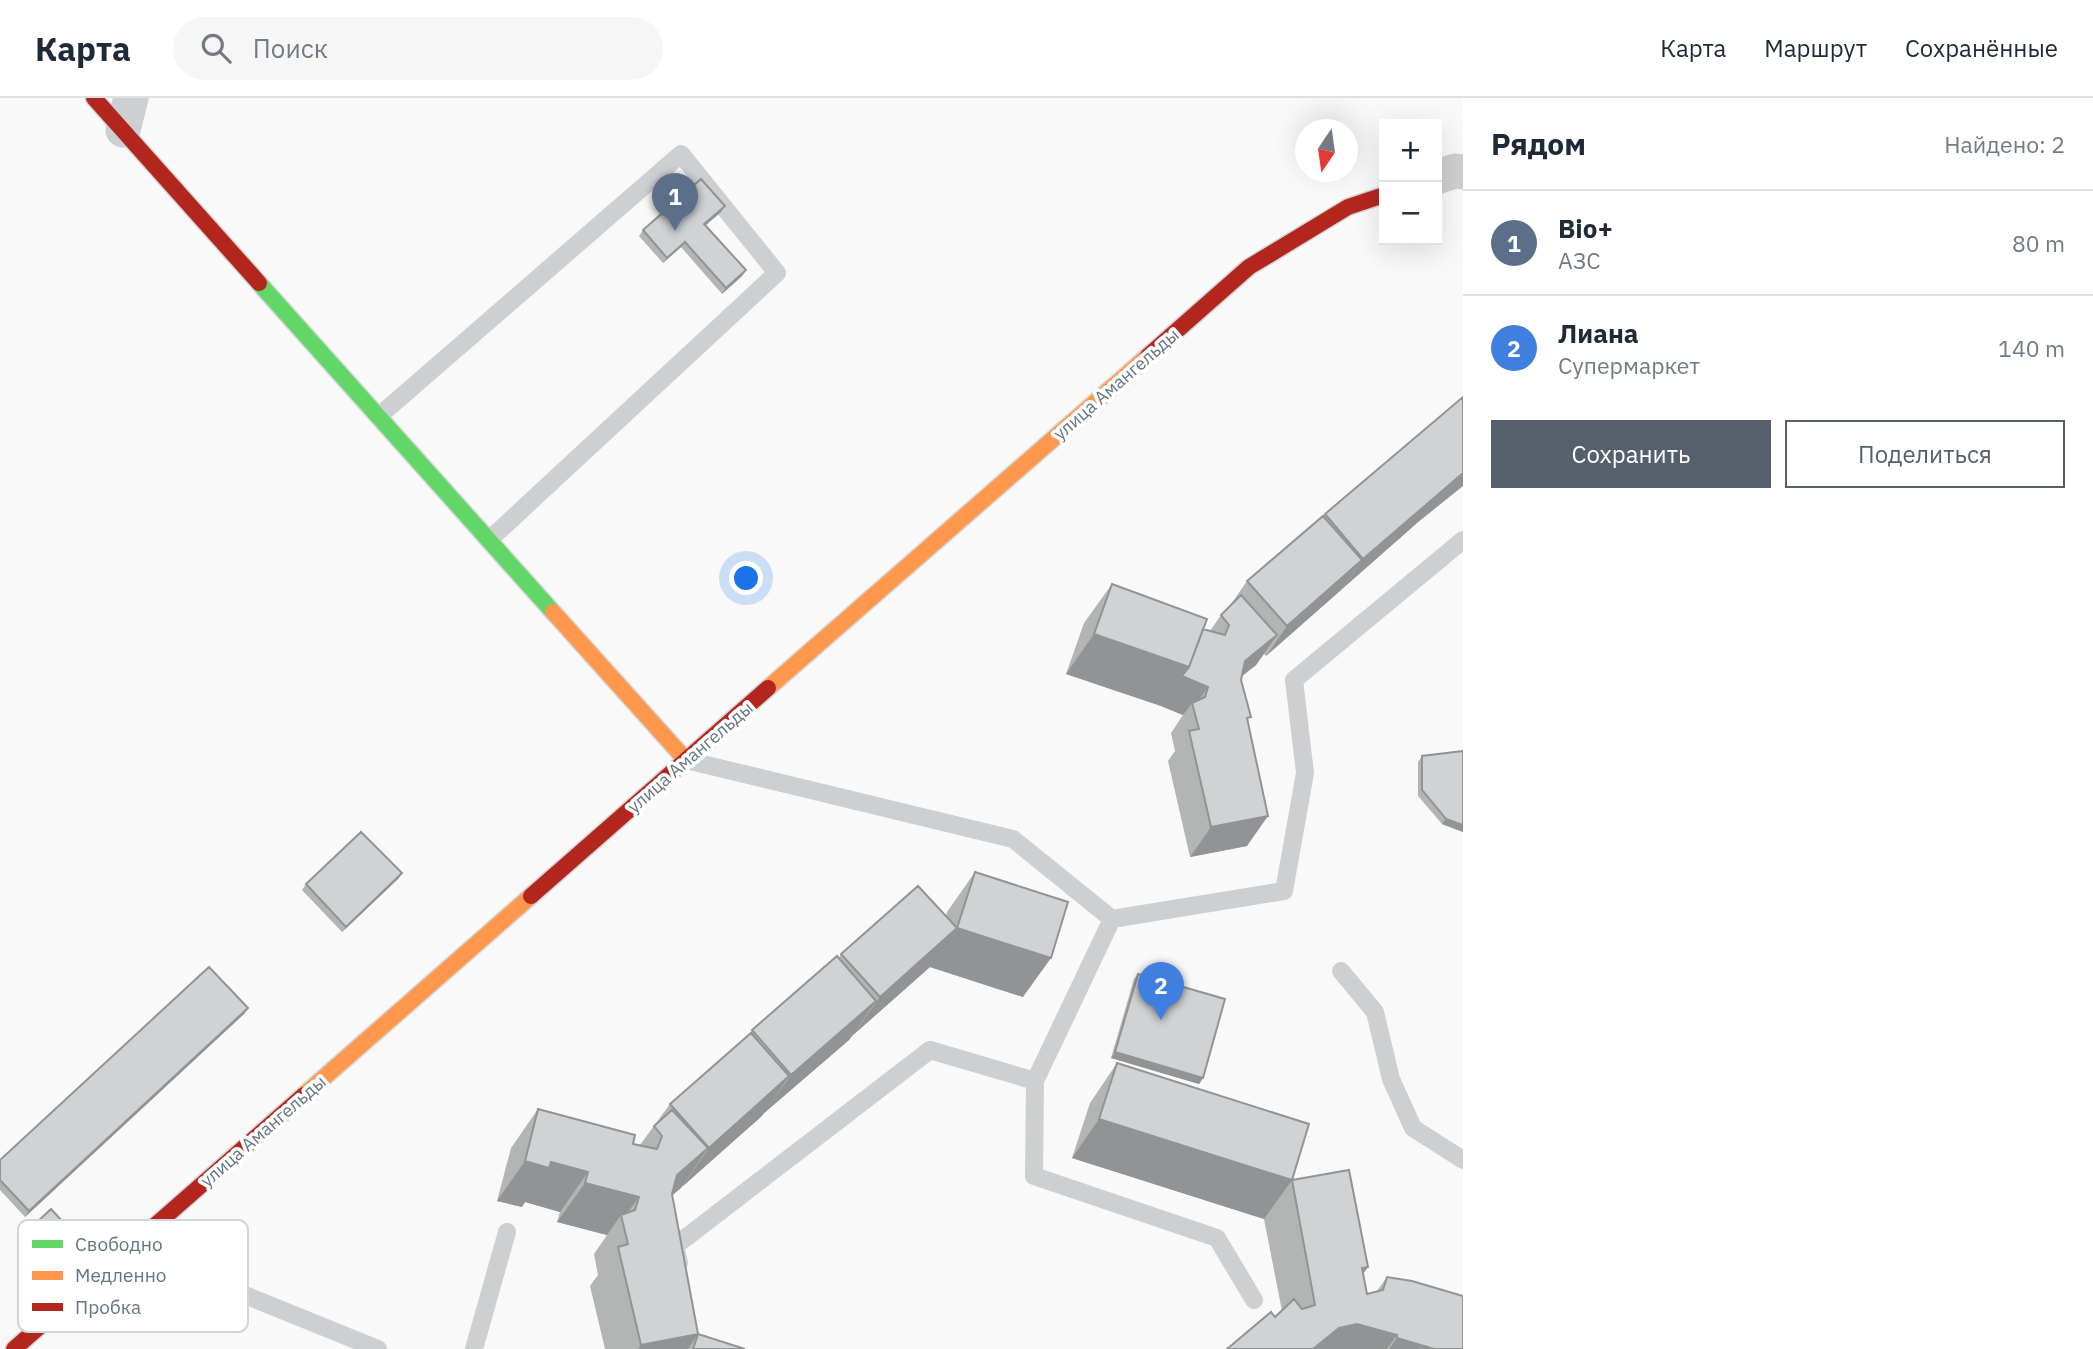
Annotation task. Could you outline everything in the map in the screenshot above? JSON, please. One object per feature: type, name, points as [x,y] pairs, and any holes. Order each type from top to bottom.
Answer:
[{"type":"street","points":[[94,98],[127,114],[379,416],[686,761]]},
{"type":"street","points":[[1442,175],[1455,171],[1463,172]]},
{"type":"street","name":"улица Амангельды","points":[[161,1220],[1249,267],[1348,207],[1379,197]]},
{"type":"street","name":"улица Амангельды","points":[[14,1349],[33,1332]]},
{"type":"lane","points":[[379,416],[681,154],[777,273],[489,540]]},
{"type":"lane","points":[[686,761],[1013,839],[1112,919],[1284,891],[1305,773],[1294,680],[1463,540]]},
{"type":"lane","points":[[1112,919],[1035,1081],[1034,1176],[1217,1238],[1254,1300]]},
{"type":"lane","points":[[1341,971],[1375,1012],[1391,1079],[1413,1128],[1463,1160]]},
{"type":"lane","points":[[682,1285],[676,1246],[930,1050],[1035,1081]]},
{"type":"lane","points":[[474,1349],[507,1232]]},
{"type":"lane","points":[[248,1296],[378,1349]]},
{"type":"building","points":[[701,179],[725,206],[704,224],[746,270],[726,288],[685,242],[667,258],[643,230]]},
{"type":"building","points":[[1463,397],[1463,473],[1363,559],[1325,514]]},
{"type":"building","points":[[1323,516],[1362,560],[1287,626],[1247,581]]},
{"type":"building","points":[[1112,584],[1207,619],[1189,667],[1094,634]]},
{"type":"building","points":[[1241,595],[1277,635],[1245,661],[1241,680],[1251,717],[1247,718],[1268,816],[1211,827],[1189,731],[1199,729],[1192,703],[1205,697],[1208,687],[1182,676],[1189,667],[1203,629],[1225,635],[1229,625],[1221,615]]},
{"type":"building","points":[[1463,751],[1463,825],[1446,819],[1422,790],[1422,756]]},
{"type":"building","points":[[361,832],[402,873],[346,927],[306,884]]},
{"type":"building","points":[[975,872],[1068,902],[1051,958],[957,928]]},
{"type":"building","points":[[918,886],[957,928],[880,997],[841,954]]},
{"type":"building","points":[[837,956],[876,1001],[791,1075],[752,1030]]},
{"type":"building","points":[[209,967],[248,1008],[29,1211],[0,1180],[0,1160]]},
{"type":"building","points":[[1138,974],[1225,999],[1203,1078],[1115,1052]]},
{"type":"building","points":[[751,1033],[789,1076],[709,1148],[670,1104]]},
{"type":"building","points":[[1117,1063],[1309,1124],[1292,1180],[1099,1119]]},
{"type":"building","points":[[538,1109],[635,1135],[633,1144],[657,1149],[662,1136],[654,1126],[672,1110],[708,1148],[677,1175],[672,1194],[698,1334],[641,1345],[618,1247],[628,1244],[621,1215],[635,1210],[639,1197],[585,1183],[588,1172],[551,1162],[549,1168],[525,1161]]},
{"type":"building","points":[[1349,1170],[1368,1267],[1362,1268],[1367,1294],[1383,1290],[1387,1277],[1412,1281],[1463,1296],[1463,1349],[1434,1349],[1357,1324],[1339,1328],[1313,1349],[1227,1349],[1271,1312],[1275,1317],[1294,1299],[1302,1309],[1315,1305],[1292,1180]]},
{"type":"building","points":[[51,1209],[61,1220],[39,1220]]},
{"type":"building","points":[[698,1334],[745,1349],[693,1349]]},
{"type":"traffic: fast","points":[[259,283],[553,612]]},
{"type":"traffic: slow","points":[[768,688],[1148,356]]},
{"type":"traffic: slow","points":[[553,612],[686,760]]},
{"type":"traffic: slow","points":[[304,1095],[531,896]]},
{"type":"traffic: jam","points":[[94,98],[259,283]]},
{"type":"traffic: jam","points":[[1148,356],[1249,267],[1348,207],[1379,197]]},
{"type":"traffic: jam","points":[[531,896],[768,688]]},
{"type":"traffic: jam","points":[[161,1220],[304,1095]]},
{"type":"traffic: jam","points":[[14,1349],[33,1332]]},
{"type":"place","name":"Bio+","points":[[675,231]]},
{"type":"place","name":"Лиана","points":[[1161,1020]]}]
